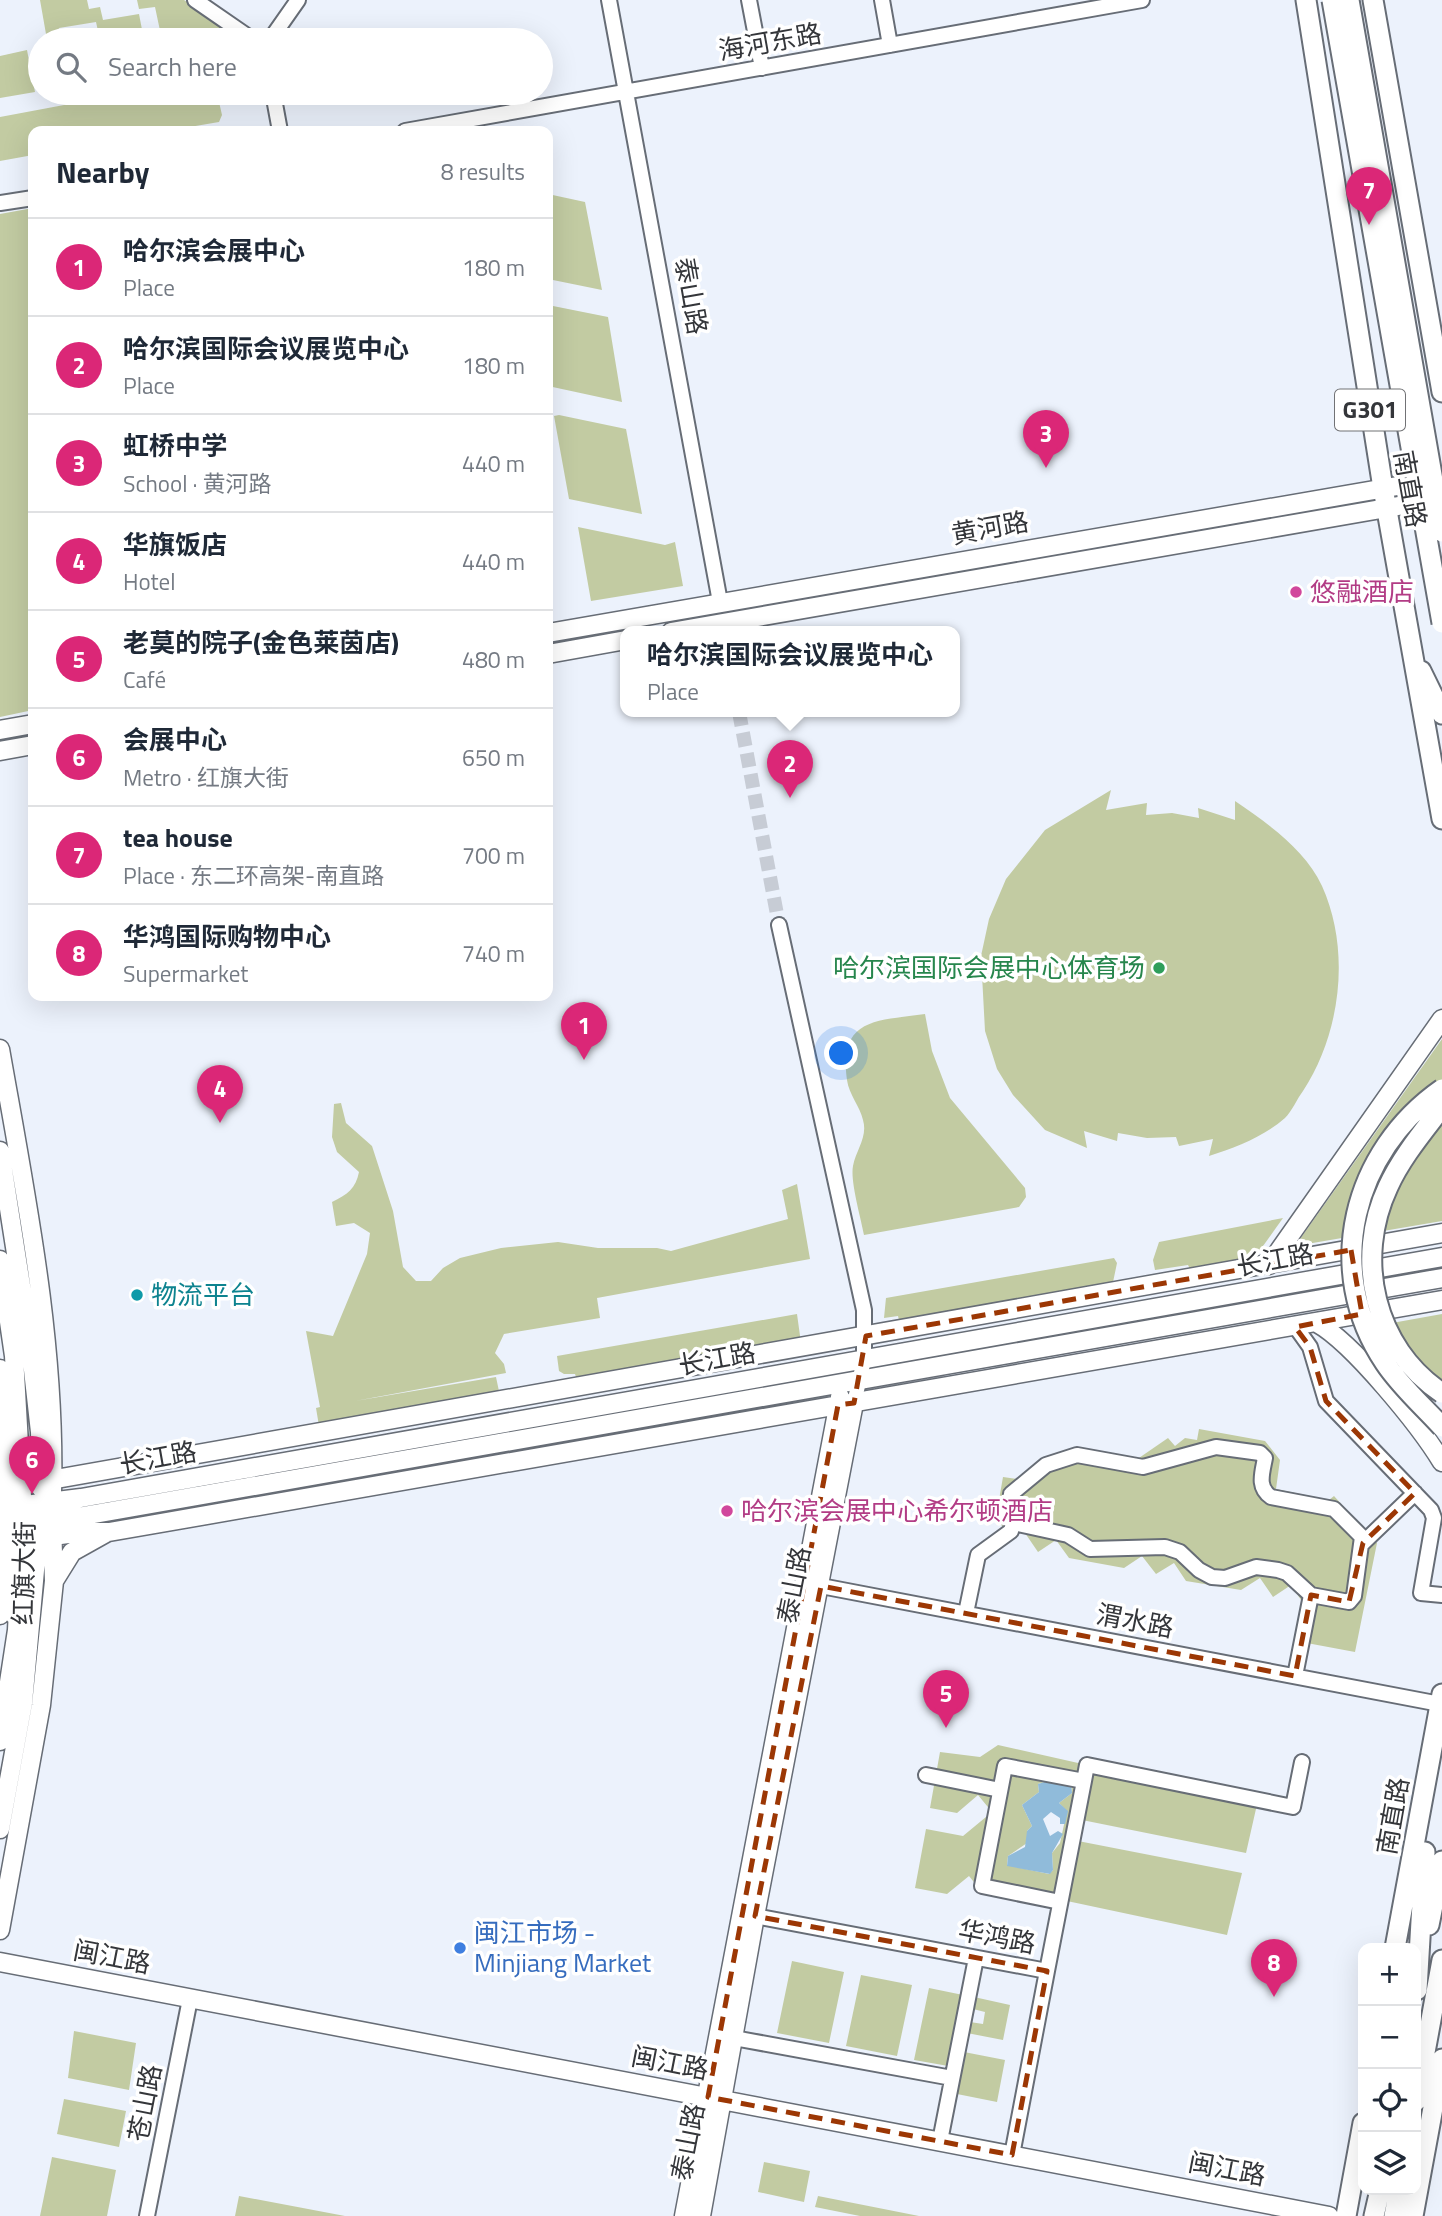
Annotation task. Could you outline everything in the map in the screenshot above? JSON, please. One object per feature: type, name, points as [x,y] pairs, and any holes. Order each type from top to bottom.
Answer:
[{"type":"highway","name":"南直路","points":[[1306,0],[1383,488],[1442,819]]},
{"type":"highway","points":[[1332,0],[1442,623]]},
{"type":"highway","points":[[1349,0],[1442,532]]},
{"type":"highway","name":"G301","points":[[1373,0],[1442,392]]},
{"type":"highway","points":[[1410,648],[1442,714]]},
{"type":"highway","points":[[1442,1089],[1404,1121],[1373,1166],[1354,1220],[1351,1254],[1354,1286],[1376,1346],[1398,1380],[1442,1427]]},
{"type":"highway","points":[[1442,1107],[1404,1158],[1388,1187],[1376,1219],[1371,1257],[1375,1296],[1388,1334],[1411,1366],[1442,1393]]},
{"type":"highway","name":"南直路","points":[[1396,1943],[1441,1699]]},
{"type":"highway","points":[[1418,2069],[1423,1992],[1422,1869],[1442,1758]]},
{"type":"highway","points":[[1423,1992],[1442,1861]]},
{"type":"highway","points":[[1423,1992],[1442,1960]]},
{"type":"highway","points":[[1423,1992],[1442,1969]]},
{"type":"highway","points":[[1413,2216],[1442,2059]]},
{"type":"highway","points":[[1346,2216],[1361,2132]]},
{"type":"highway","points":[[1374,2216],[1379,2195]]},
{"type":"highway","points":[[1394,2216],[1398,2195]]},
{"type":"main road","name":"黄河路","points":[[553,632],[1442,478]]},
{"type":"main road","name":"黄河路","points":[[731,626],[1442,498]]},
{"type":"main road","points":[[553,653],[620,641]]},
{"type":"main road","points":[[0,730],[28,725]]},
{"type":"main road","points":[[0,751],[28,746]]},
{"type":"main road","points":[[1269,1265],[1442,1019]]},
{"type":"main road","name":"红旗大街","points":[[0,1049],[45,1318],[55,1447],[47,1482],[1,1568],[0,1615]]},
{"type":"main road","name":"红旗大街","points":[[0,1151],[30,1343],[47,1482]]},
{"type":"main road","points":[[9,1488],[108,1472],[844,1334],[866,1336],[1442,1233]]},
{"type":"main road","name":"长江路","points":[[24,1522],[845,1363],[1442,1257]]},
{"type":"main road","name":"红旗大街","points":[[0,1260],[18,1406],[9,1488]]},
{"type":"main road","name":"长江路","points":[[24,1522],[1442,1278]]},
{"type":"main road","points":[[24,1522],[109,1532],[1442,1300]]},
{"type":"main road","points":[[1317,1323],[1343,1341],[1422,1433],[1442,1462]]},
{"type":"main road","name":"泰山路","points":[[701,2216],[715,2103],[851,1381],[845,1363],[844,1334]]},
{"type":"main road","name":"红旗大街","points":[[0,1369],[2,1460],[9,1488],[54,1581],[41,1705],[0,1930]]},
{"type":"main road","name":"泰山路","points":[[684,2216],[734,2038],[755,1916],[821,1586],[846,1404]]},
{"type":"main road","points":[[55,1447],[60,1458],[74,1469],[108,1472]]},
{"type":"main road","name":"红旗大街","points":[[0,1741],[17,1630],[24,1522]]},
{"type":"main road","name":"红旗大街","points":[[0,1829],[23,1703],[24,1522]]},
{"type":"main road","points":[[54,1581],[72,1552],[109,1532]]},
{"type":"main road","name":"闽江路","points":[[0,1962],[189,2003]]},
{"type":"main road","name":"闽江路","points":[[0,1972],[189,2003],[1289,2216]]},
{"type":"main road","name":"闽江路","points":[[715,2103],[940,2141],[1329,2216]]},
{"type":"street","points":[[195,0],[236,28]]},
{"type":"street","points":[[278,28],[298,0]]},
{"type":"street","name":"泰山路","points":[[609,0],[720,601]]},
{"type":"street","points":[[749,0],[762,68]]},
{"type":"street","points":[[882,0],[890,45]]},
{"type":"street","name":"海河东路","points":[[433,126],[1142,0]]},
{"type":"street","points":[[275,105],[279,126]]},
{"type":"street","points":[[0,204],[28,199]]},
{"type":"street","name":"泰山路","points":[[779,925],[864,1310],[864,1360],[851,1381]]},
{"type":"street","points":[[1295,1326],[1310,1347],[1325,1401],[1431,1510],[1434,1518],[1421,1593],[1442,1595]]},
{"type":"street","points":[[1216,1447],[1231,1447],[1260,1453],[1265,1458],[1260,1485],[1271,1497],[1334,1509],[1362,1537],[1363,1543],[1354,1596],[1349,1602],[1311,1595],[1287,1573],[1278,1570],[1256,1567],[1225,1578],[1212,1577],[1199,1570],[1180,1552],[1165,1547],[1090,1549],[1068,1535],[1013,1523],[1008,1518],[1012,1494],[1046,1465],[1077,1455],[1143,1466],[1216,1447]]},
{"type":"street","points":[[1363,1543],[1415,1493]]},
{"type":"street","points":[[965,1613],[978,1555],[1011,1531],[1013,1523]]},
{"type":"street","name":"渭水路","points":[[821,1586],[1295,1676],[1441,1699]]},
{"type":"street","points":[[1295,1676],[1311,1595]]},
{"type":"street","points":[[1047,1971],[1087,1765],[1293,1807],[1302,1762]]},
{"type":"street","points":[[1060,1902],[982,1886],[1004,1766],[1084,1781]]},
{"type":"street","points":[[926,1775],[1000,1790]]},
{"type":"street","name":"华鸿路","points":[[755,1916],[1047,1971],[1012,2155]]},
{"type":"street","points":[[940,2141],[976,1958]]},
{"type":"street","name":"苍山路","points":[[148,2216],[189,2003]]},
{"type":"street","points":[[734,2038],[952,2078]]},
{"type":"highlighted area","points":[[1351,1250],[1362,1314],[1295,1327],[1310,1347],[1326,1401],[1415,1493],[1363,1543],[1349,1602],[1311,1595],[1295,1676],[821,1586],[755,1916],[1047,1971],[1012,2155],[708,2097],[838,1405],[854,1403],[866,1336]]},
{"type":"green space","points":[[40,0],[87,0],[89,9],[100,7],[103,20],[139,14],[142,28],[97,28],[96,22],[45,28]]},
{"type":"green space","points":[[137,0],[184,0],[227,28],[159,28],[155,7],[139,9]]},
{"type":"green space","points":[[27,50],[28,93],[0,98],[0,56]]},
{"type":"green space","points":[[64,105],[220,105],[222,115],[219,122],[195,126],[28,126],[28,156],[0,161],[0,117]]},
{"type":"green space","points":[[553,195],[585,202],[602,290],[553,280]]},
{"type":"green space","points":[[28,209],[28,711],[0,717],[0,214]]},
{"type":"green space","points":[[553,306],[608,317],[622,402],[553,387]]},
{"type":"green space","points":[[554,416],[626,429],[642,514],[569,499]]},
{"type":"green space","points":[[578,527],[665,545],[675,542],[683,586],[591,601]]},
{"type":"green space","name":"哈尔滨国际会展中心体育场","points":[[1111,790],[1106,810],[1147,803],[1146,815],[1172,813],[1199,818],[1198,808],[1235,820],[1235,801],[1272,828],[1306,860],[1322,886],[1331,911],[1337,937],[1338,991],[1326,1044],[1316,1068],[1292,1108],[1277,1125],[1239,1145],[1209,1156],[1213,1139],[1179,1146],[1176,1137],[1147,1138],[1118,1133],[1117,1141],[1084,1131],[1087,1148],[1045,1130],[1013,1095],[997,1069],[985,1031],[981,956],[989,919],[1006,879],[1045,830]]},
{"type":"green space","points":[[925,1014],[932,1051],[950,1098],[1025,1188],[1026,1197],[1019,1207],[864,1235],[852,1173],[864,1126],[847,1080],[846,1059],[849,1044],[855,1033],[877,1021]]},
{"type":"green space","points":[[1442,1039],[1442,1221],[1295,1246]]},
{"type":"green space","points":[[341,1103],[346,1123],[372,1146],[393,1211],[403,1267],[416,1281],[431,1281],[443,1268],[460,1258],[501,1248],[558,1242],[598,1248],[657,1248],[671,1251],[788,1219],[782,1190],[797,1184],[810,1259],[597,1298],[600,1318],[504,1334],[495,1353],[504,1364],[506,1373],[355,1401],[496,1377],[500,1396],[319,1426],[316,1408],[320,1407],[306,1331],[333,1336],[367,1254],[370,1233],[354,1223],[336,1226],[332,1202],[350,1190],[359,1172],[337,1152],[332,1137],[334,1104]]},
{"type":"green space","points":[[1283,1218],[1258,1253],[1249,1255],[1245,1262],[1191,1271],[1188,1265],[1155,1270],[1153,1260],[1159,1242]]},
{"type":"green space","points":[[1114,1258],[1117,1263],[1112,1287],[900,1324],[898,1316],[884,1318],[886,1298]]},
{"type":"green space","points":[[797,1314],[801,1343],[577,1380],[575,1374],[559,1371],[557,1356]]},
{"type":"green space","points":[[1442,1314],[1442,1386],[1413,1360],[1392,1323]]},
{"type":"green space","points":[[1199,1429],[1265,1441],[1280,1460],[1276,1489],[1329,1500],[1334,1496],[1377,1543],[1355,1652],[1296,1641],[1303,1603],[1291,1585],[1273,1597],[1260,1578],[1241,1590],[1186,1581],[1174,1563],[1156,1574],[1142,1556],[1124,1568],[1069,1558],[1056,1540],[1038,1552],[1025,1533],[1004,1529],[996,1517],[1003,1477],[1017,1479],[1048,1457],[1061,1452],[1085,1450],[1136,1460],[1168,1438],[1175,1446],[1185,1438],[1197,1440]]},
{"type":"green space","points":[[998,1745],[1087,1765],[1084,1781],[1054,1776],[1054,1779],[1038,1784],[1039,1792],[1022,1805],[1032,1826],[1027,1831],[1027,1843],[1008,1856],[1007,1865],[1049,1874],[1053,1870],[1052,1853],[1060,1843],[1067,1811],[1059,1803],[1072,1793],[1071,1782],[1087,1784],[1091,1765],[1258,1800],[1246,1853],[1082,1820],[1078,1841],[1242,1873],[1227,1935],[1067,1901],[1048,1900],[1047,1905],[982,1892],[969,1876],[947,1894],[915,1888],[926,1829],[963,1836],[992,1812],[978,1795],[957,1813],[930,1808],[940,1752],[980,1757]]},
{"type":"green space","points":[[792,1961],[844,1972],[829,2043],[777,2033]]},
{"type":"green space","points":[[861,1975],[912,1985],[897,2056],[846,2046]]},
{"type":"green space","points":[[929,1988],[968,1996],[954,2067],[914,2060]]},
{"type":"green space","points":[[974,1997],[1010,2005],[1003,2040],[967,2033],[970,2022],[983,2024],[985,2012],[973,2009]]},
{"type":"green space","points":[[74,2031],[136,2043],[129,2090],[68,2078]]},
{"type":"green space","points":[[964,2052],[1005,2060],[997,2102],[957,2094]]},
{"type":"green space","points":[[64,2099],[126,2111],[119,2147],[57,2134]]},
{"type":"green space","points":[[52,2157],[116,2170],[107,2216],[40,2216]]},
{"type":"green space","points":[[764,2162],[810,2171],[804,2202],[758,2192]]},
{"type":"green space","points":[[239,2196],[345,2216],[235,2216]]},
{"type":"green space","points":[[818,2196],[919,2216],[860,2216],[815,2207]]},
{"type":"water","points":[[1054,1779],[1071,1782],[1072,1793],[1059,1803],[1068,1811],[1065,1824],[1060,1824],[1060,1818],[1051,1812],[1043,1819],[1050,1836],[1058,1831],[1063,1834],[1052,1853],[1053,1870],[1050,1874],[1007,1866],[1008,1856],[1025,1847],[1027,1831],[1032,1826],[1022,1805],[1039,1792],[1038,1784]]},
{"type":"tunnel","points":[[740,717],[779,925]]},
{"type":"place","name":"tea house","points":[[1369,225]]},
{"type":"place","name":"虹桥中学","points":[[1046,468]]},
{"type":"place","name":"悠融酒店","points":[[1296,592]]},
{"type":"place","name":"哈尔滨国际会议展览中心","points":[[790,798]]},
{"type":"place","name":"哈尔滨国际会展中心体育场","points":[[1159,968]]},
{"type":"place","name":"哈尔滨会展中心","points":[[584,1060]]},
{"type":"place","name":"华旗饭店","points":[[220,1123]]},
{"type":"place","name":"物流平台","points":[[137,1295]]},
{"type":"place","name":"会展中心","points":[[32,1494]]},
{"type":"place","name":"哈尔滨会展中心希尔顿酒店","points":[[727,1511]]},
{"type":"place","name":"老莫的院子(金色莱茵店)","points":[[946,1728]]},
{"type":"place","name":"闽江市场 - Minjiang Market","points":[[460,1948]]},
{"type":"place","name":"华鸿国际购物中心","points":[[1274,1997]]}]
